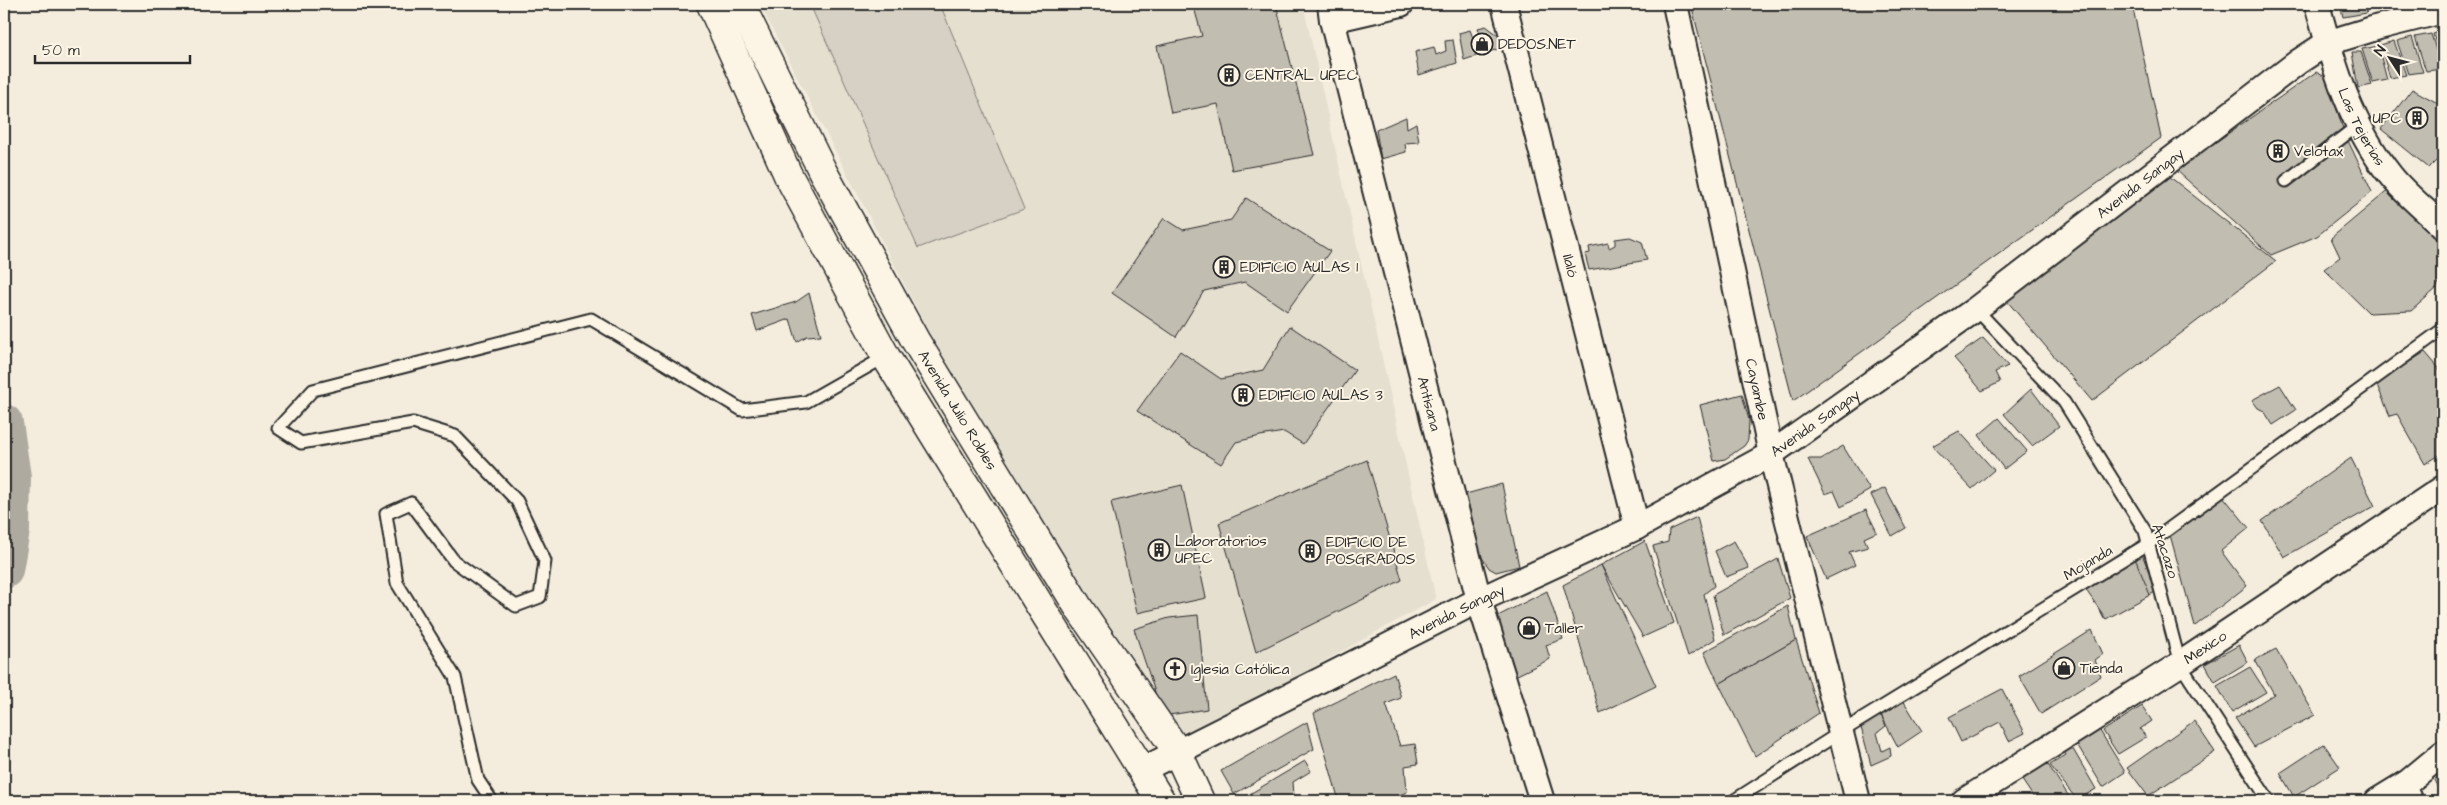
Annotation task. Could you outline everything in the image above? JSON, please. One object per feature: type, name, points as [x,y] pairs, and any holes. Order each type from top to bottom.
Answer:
[{"type":"main road","name":"Avenida Julio Robles","points":[[711,4],[788,175],[886,357],[1161,801]]},
{"type":"main road","name":"Avenida Julio Robles","points":[[740,4],[823,172],[915,340],[1080,610],[1177,751],[1200,801]]},
{"type":"street","points":[[1331,12],[1400,4]]},
{"type":"street","name":"Ilaló","points":[[1504,4],[1637,527]]},
{"type":"street","name":"Cayambe","points":[[1675,4],[1771,454],[1858,801]]},
{"type":"street","name":"Las Tejerias","points":[[2317,4],[2327,43],[2357,126],[2398,184],[2443,227]]},
{"type":"street","name":"Avenida Sangay","points":[[1142,770],[1479,600],[1637,527],[1771,454],[1976,309],[2298,62],[2327,43],[2379,27],[2443,11]]},
{"type":"street","name":"Antisana","points":[[1331,12],[1479,600],[1542,801]]},
{"type":"street","name":"Mexico","points":[[1964,801],[2180,664],[2443,488]]},
{"type":"street","points":[[2376,801],[2412,792],[2443,753]]},
{"type":"lane","points":[[2286,181],[2357,126]]},
{"type":"lane","name":"Atacazo","points":[[1976,309],[2064,402],[2145,531],[2180,664],[2269,801]]},
{"type":"lane","points":[[492,801],[478,780],[455,677],[397,583],[386,514],[411,503],[454,561],[516,606],[540,597],[545,561],[517,501],[455,436],[413,423],[301,443],[278,428],[313,390],[591,319],[742,410],[806,402],[886,357]]},
{"type":"lane","name":"Mojanda","points":[[1733,801],[1841,732],[2148,544],[2443,329]]},
{"type":"shaded area","points":[[761,4],[1303,4],[1436,599],[1247,704],[1177,738],[1063,569],[933,340]]},
{"type":"shaded area","points":[[838,4],[940,4],[1024,209],[918,248],[812,9]]},
{"type":"building","name":"CENTRAL UPEC","points":[[1193,4],[1276,4],[1314,155],[1232,170],[1218,104],[1171,113],[1157,46],[1202,36]]},
{"type":"building","points":[[1691,4],[2132,4],[2161,138],[1793,401]]},
{"type":"building","points":[[2340,4],[2363,4],[2367,13],[2343,17]]},
{"type":"building","points":[[2368,4],[2399,4],[2397,8],[2387,11],[2371,10]]},
{"type":"building","name":"DEDOS.NET","points":[[1486,26],[1498,35],[1504,47],[1464,60],[1459,33],[1470,30],[1473,38],[1481,36],[1478,28]]},
{"type":"building","points":[[2443,31],[2443,65],[2433,34]]},
{"type":"building","points":[[2431,34],[2442,69],[2426,71],[2415,37]]},
{"type":"building","points":[[2412,37],[2423,72],[2408,74],[2397,41]]},
{"type":"building","points":[[1453,40],[1457,63],[1419,75],[1415,52],[1434,47],[1436,55],[1446,51],[1445,41]]},
{"type":"building","points":[[2394,41],[2406,75],[2390,78],[2380,45]]},
{"type":"building","points":[[2378,46],[2387,80],[2373,83],[2362,49]]},
{"type":"building","points":[[2352,52],[2361,52],[2372,85],[2358,88]]},
{"type":"building","name":"Velotax","points":[[2316,72],[2327,78],[2344,132],[2372,192],[2317,236],[2271,255],[2176,170]]},
{"type":"building","name":"UPC","points":[[2412,89],[2443,106],[2443,154],[2429,168],[2381,129]]},
{"type":"building","points":[[1406,117],[1407,128],[1416,123],[1419,142],[1405,143],[1406,152],[1381,159],[1376,130]]},
{"type":"building","points":[[2170,177],[2276,261],[2092,401],[2007,301]]},
{"type":"building","points":[[2391,188],[2443,235],[2443,280],[2441,278],[2436,289],[2411,311],[2369,313],[2324,269],[2340,257],[2331,238]]},
{"type":"building","name":"EDIFICIO AULAS 1","points":[[1246,198],[1330,251],[1287,311],[1245,282],[1204,291],[1176,337],[1112,293],[1164,218],[1183,230],[1231,220]]},
{"type":"building","points":[[1630,237],[1642,242],[1647,260],[1589,270],[1585,254],[1590,253],[1589,247],[1608,243],[1609,248],[1615,245],[1615,239]]},
{"type":"building","points":[[809,293],[821,335],[807,336],[797,342],[790,319],[757,331],[752,315],[796,302]]},
{"type":"building","name":"EDIFICIO AULAS 3","points":[[1290,326],[1355,370],[1303,444],[1284,432],[1260,436],[1236,442],[1221,464],[1137,411],[1180,351],[1221,379],[1263,370]]},
{"type":"building","points":[[1983,338],[2008,366],[1995,372],[2000,382],[1982,391],[1954,358]]},
{"type":"building","points":[[2425,352],[2443,373],[2443,453],[2425,464],[2397,414],[2390,416],[2374,378],[2397,370]]},
{"type":"building","points":[[2280,385],[2296,410],[2273,425],[2264,411],[2258,408],[2252,400]]},
{"type":"building","points":[[2031,389],[2059,426],[2032,446],[2004,414]]},
{"type":"building","points":[[1742,394],[1749,420],[1748,440],[1744,446],[1725,459],[1714,461],[1700,405]]},
{"type":"building","points":[[1999,418],[2027,451],[2004,469],[1979,435]]},
{"type":"building","points":[[1959,431],[1994,470],[1972,489],[1932,446]]},
{"type":"building","points":[[1843,446],[1870,490],[1841,507],[1834,491],[1825,494],[1808,459],[1821,459]]},
{"type":"building","points":[[2351,458],[2375,506],[2284,557],[2262,521]]},
{"type":"building","name":"EDIFICIO DE POSGRADOS","points":[[1367,460],[1402,580],[1256,652],[1219,523]]},
{"type":"building","points":[[1502,484],[1519,566],[1496,572],[1489,568],[1481,556],[1466,494]]},
{"type":"building","name":"Laboratorios UPEC","points":[[1182,485],[1206,598],[1137,613],[1111,502]]},
{"type":"building","points":[[1885,488],[1906,528],[1892,536],[1871,495]]},
{"type":"building","points":[[2218,490],[2249,528],[2221,551],[2247,586],[2195,626],[2167,524]]},
{"type":"building","points":[[1866,510],[1877,532],[1864,538],[1868,547],[1849,552],[1855,565],[1826,579],[1807,536]]},
{"type":"building","points":[[1697,517],[1714,586],[1704,594],[1715,639],[1688,656],[1653,546],[1668,542],[1669,530]]},
{"type":"building","points":[[1645,541],[1674,623],[1643,637],[1601,565]]},
{"type":"building","points":[[1734,541],[1749,568],[1726,577],[1715,551]]},
{"type":"building","points":[[2137,542],[2157,591],[2104,619],[2084,579]]},
{"type":"building","points":[[2130,546],[2150,595],[2106,619],[2079,580]]},
{"type":"building","points":[[1778,559],[1790,598],[1724,635],[1713,595]]},
{"type":"building","points":[[1601,565],[1656,686],[1600,713],[1563,585]]},
{"type":"building","name":"Taller","points":[[1547,591],[1563,639],[1546,645],[1550,659],[1513,677],[1494,618]]},
{"type":"building","points":[[1788,606],[1796,640],[1719,684],[1704,652]]},
{"type":"building","name":"Iglesia Católica","points":[[1198,615],[1207,709],[1163,716],[1134,629],[1169,618]]},
{"type":"building","name":"Tienda","points":[[2092,630],[2103,654],[2095,660],[2101,676],[2041,714],[2019,676]]},
{"type":"building","points":[[1796,640],[1819,713],[1755,756],[1719,684]]},
{"type":"building","points":[[2239,645],[2248,662],[2215,682],[2205,664]]},
{"type":"building","points":[[2276,649],[2315,715],[2254,747],[2235,718],[2274,694],[2255,660]]},
{"type":"building","points":[[2250,667],[2266,692],[2232,712],[2217,686]]},
{"type":"building","points":[[1394,673],[1401,698],[1386,704],[1400,746],[1415,744],[1418,764],[1405,766],[1407,792],[1384,801],[1339,801],[1314,713]]},
{"type":"building","points":[[2002,689],[2025,733],[2009,741],[2000,722],[1961,742],[1949,717]]},
{"type":"building","points":[[1903,700],[1922,731],[1898,747],[1879,711]]},
{"type":"building","points":[[2142,706],[2152,721],[2140,729],[2146,737],[2118,754],[2103,731]]},
{"type":"building","points":[[1879,711],[1886,726],[1877,733],[1882,751],[1890,747],[1891,756],[1871,765],[1859,720]]},
{"type":"building","points":[[2194,721],[2215,752],[2148,796],[2127,768]]},
{"type":"building","points":[[1307,722],[1314,749],[1234,794],[1221,771]]},
{"type":"building","points":[[2097,726],[2125,772],[2103,787],[2075,741]]},
{"type":"building","points":[[2070,744],[2096,789],[2077,800],[2050,765],[2066,755],[2062,749]]},
{"type":"building","points":[[2324,744],[2340,767],[2294,797],[2280,773]]},
{"type":"building","points":[[2043,757],[2072,801],[2036,801],[2018,774]]},
{"type":"building","points":[[1305,761],[1311,771],[1293,782],[1294,796],[1286,801],[1238,801]]},
{"type":"building","points":[[2443,773],[2443,798],[2434,780]]},
{"type":"waterway","points":[[4,423],[12,477],[11,530],[4,570]]},
{"type":"place","name":"DEDOS.NET","points":[[1482,44]]},
{"type":"place","name":"CENTRAL UPEC","points":[[1229,75]]},
{"type":"place","name":"UPC","points":[[2417,118]]},
{"type":"place","name":"Velotax","points":[[2278,151]]},
{"type":"place","name":"EDIFICIO AULAS 1","points":[[1224,267]]},
{"type":"place","name":"EDIFICIO AULAS 3","points":[[1243,395]]},
{"type":"place","name":"Laboratorios UPEC","points":[[1159,550]]},
{"type":"place","name":"EDIFICIO DE POSGRADOS","points":[[1310,551]]},
{"type":"place","name":"Taller","points":[[1529,628]]},
{"type":"place","name":"Tienda","points":[[2064,668]]},
{"type":"place","name":"Iglesia Católica","points":[[1175,669]]}]
